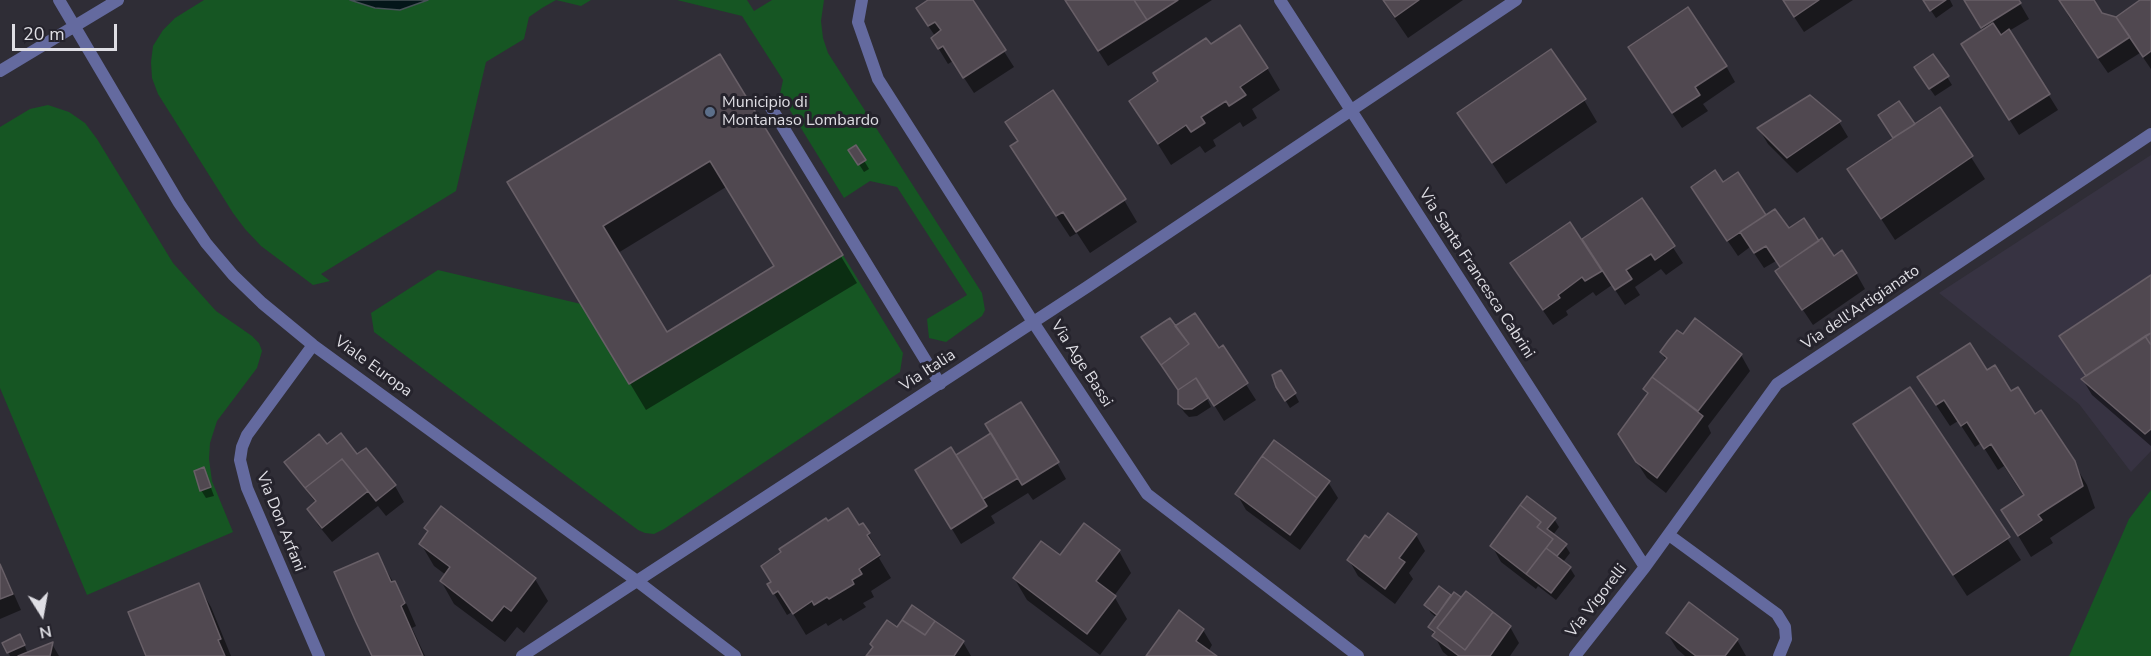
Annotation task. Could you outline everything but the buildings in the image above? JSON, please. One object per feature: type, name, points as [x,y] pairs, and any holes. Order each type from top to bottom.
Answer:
[{"type":"street","name":"Viale Europa","points":[[59,0],[176,198],[206,243],[233,275],[262,303],[313,345],[638,581],[735,656]]},
{"type":"street","points":[[0,71],[118,0]]},
{"type":"street","name":"Via Age Bassi","points":[[862,0],[858,22],[878,79],[1147,494],[1358,656]]},
{"type":"street","name":"Via Santa Francesca Cabrini","points":[[1280,0],[1646,567]]},
{"type":"street","name":"Via Italia","points":[[522,656],[1034,322],[1516,0]]},
{"type":"street","points":[[767,101],[940,384]]},
{"type":"street","name":"Via dell'Artigianato","points":[[1646,567],[1777,384],[2151,134]]},
{"type":"street","name":"Via Don Arfani","points":[[313,345],[247,435],[240,460],[247,488],[319,656]]},
{"type":"street","points":[[1669,535],[1777,614],[1785,627],[1786,639],[1779,656]]},
{"type":"street","name":"Via Vigorelli","points":[[1575,656],[1646,567]]},
{"type":"shaded area","points":[[350,0],[428,0],[400,10],[375,8]]},
{"type":"shaded area","points":[[2151,155],[2151,451],[2131,472],[2079,404],[1939,293]]},
{"type":"green space","points":[[204,0],[556,0],[529,17],[524,39],[486,62],[456,191],[321,274],[330,281],[313,285],[261,246],[245,229],[158,94],[152,78],[153,46],[163,30],[175,18]]},
{"type":"green space","points":[[556,0],[591,0],[581,6]]},
{"type":"green space","points":[[677,0],[747,0],[754,11],[772,0],[824,0],[821,21],[828,53],[982,293],[985,310],[982,316],[946,342],[929,338],[927,319],[967,295],[897,187],[870,181],[844,198],[780,94],[783,80],[742,16]]},
{"type":"green space","points":[[48,105],[69,112],[85,123],[173,263],[216,311],[252,336],[259,343],[262,351],[257,368],[217,421],[210,443],[209,459],[212,481],[233,532],[87,595],[0,388],[0,127],[30,109]]},
{"type":"green space","points":[[843,255],[903,353],[900,372],[654,534],[638,530],[374,332],[371,313],[438,270],[581,304],[630,384]]},
{"type":"green space","points":[[2151,490],[2151,656],[2069,656],[2129,519]]},
{"type":"place","name":"Municipio di Montanaso Lombardo","points":[[710,112]]}]
